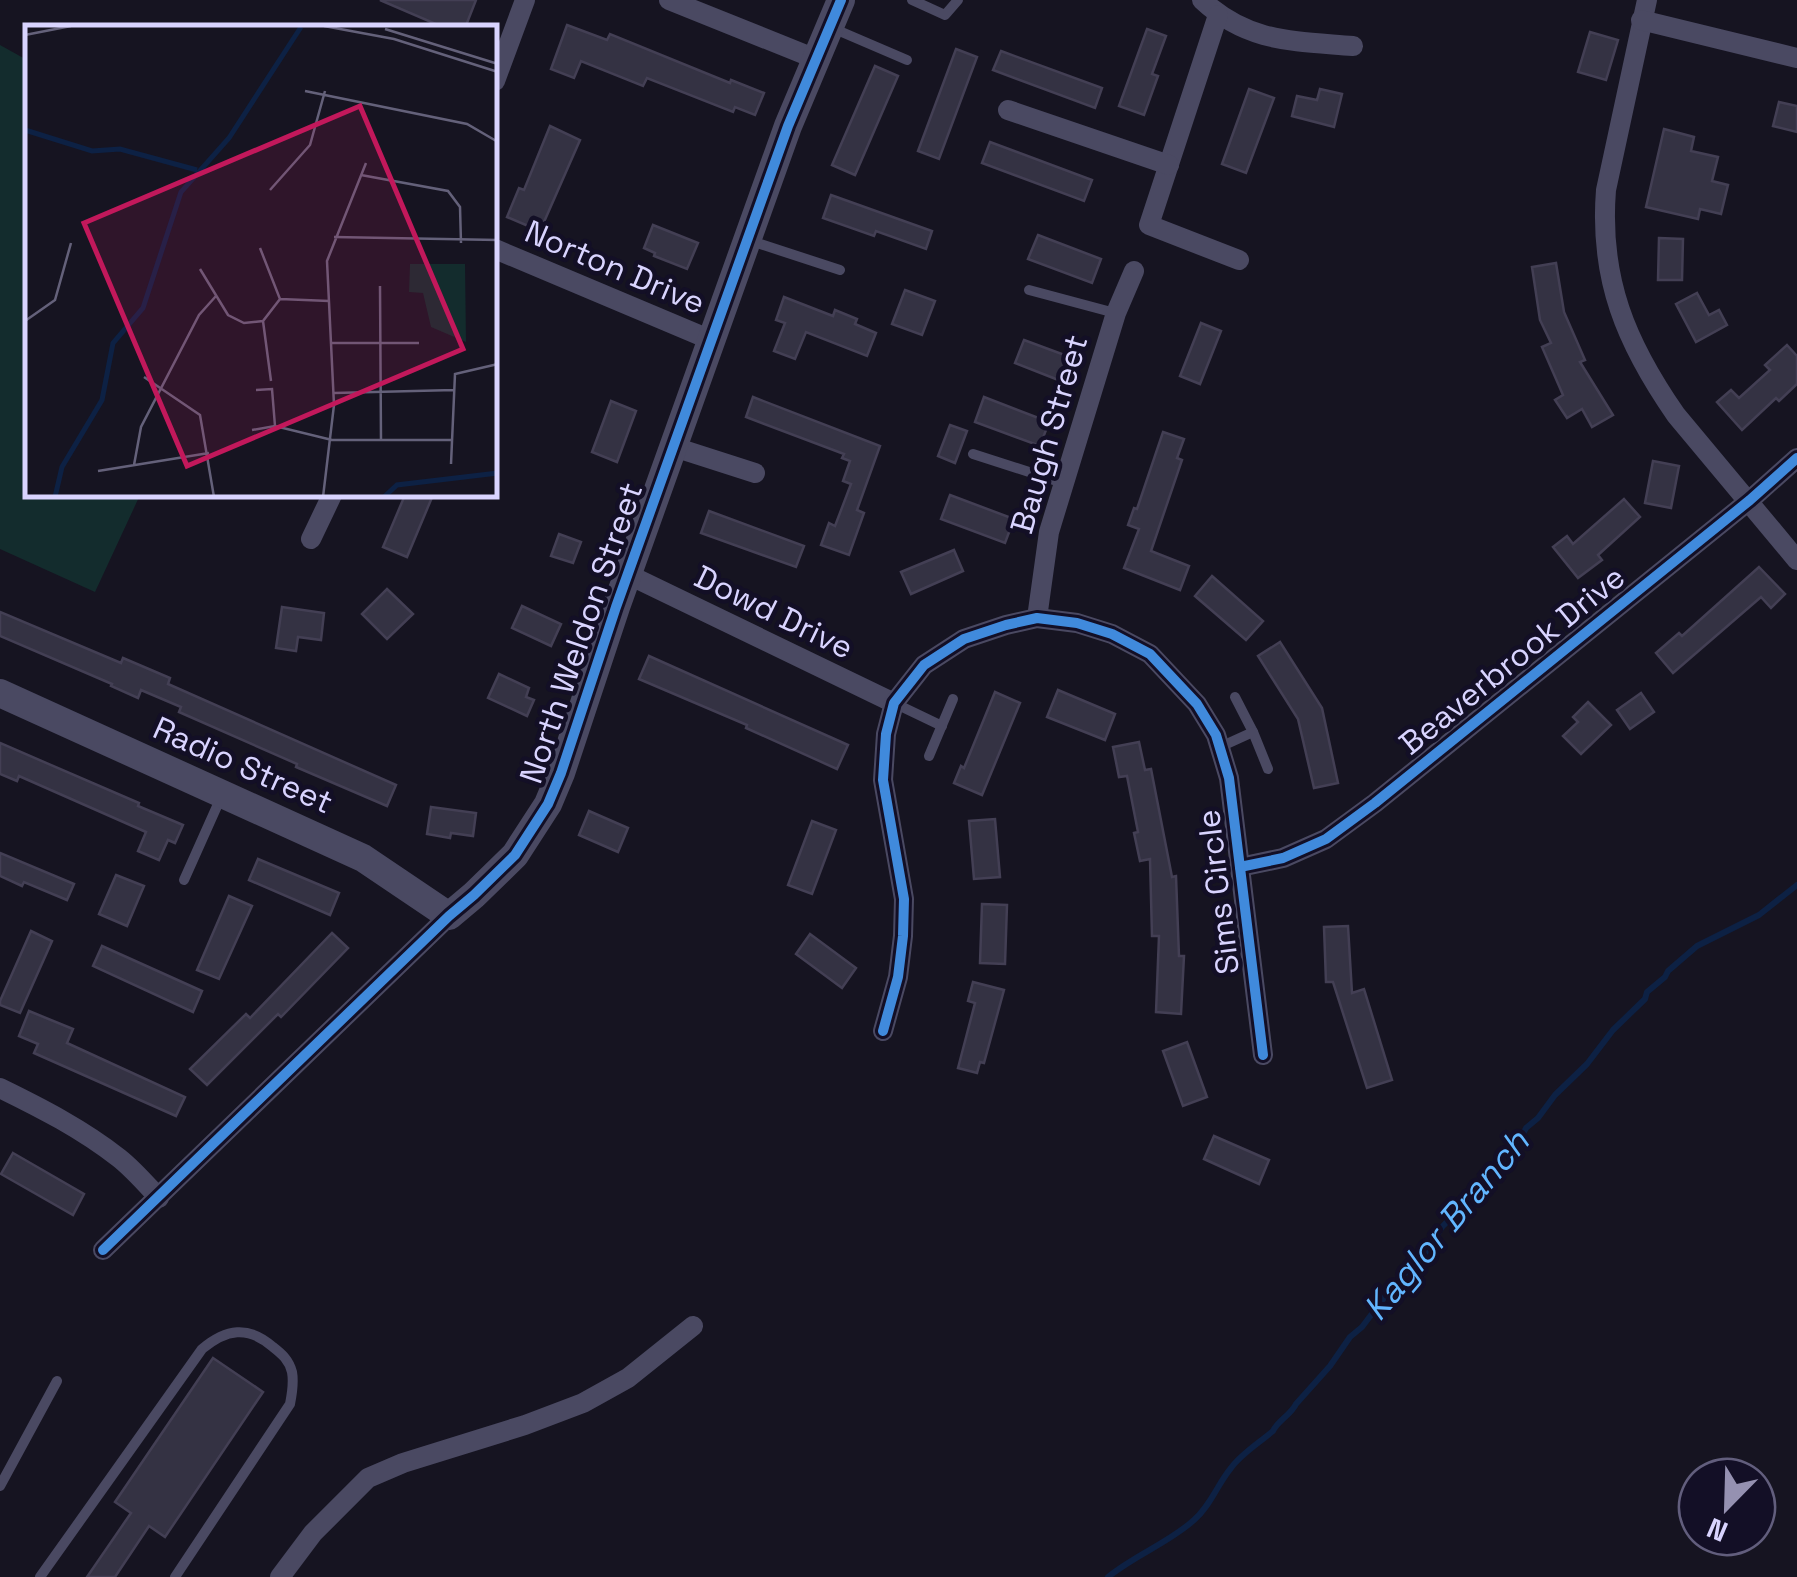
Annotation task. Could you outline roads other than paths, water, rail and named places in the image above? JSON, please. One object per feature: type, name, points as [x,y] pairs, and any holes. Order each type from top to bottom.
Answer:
[{"type":"street","points":[[498,72],[526,0]]},
{"type":"street","points":[[669,0],[816,59]]},
{"type":"street","name":"North Weldon Street","points":[[103,1250],[515,855],[548,804],[788,126],[841,0]]},
{"type":"street","points":[[1202,0],[1218,15],[1251,33],[1353,46]]},
{"type":"street","points":[[1797,58],[1644,10],[1606,190],[1604,220],[1610,280],[1630,337],[1659,390],[1797,560]]},
{"type":"street","points":[[1218,15],[1149,225],[1239,260]]},
{"type":"street","points":[[1008,110],[1169,165]]},
{"type":"street","name":"Norton Drive","points":[[498,250],[711,340]]},
{"type":"street","name":"Baugh Street","points":[[1037,618],[1050,532],[1063,483],[1116,313],[1134,270]]},
{"type":"street","points":[[674,447],[755,473]]},
{"type":"street","name":"Beaverbrook Drive","points":[[1240,867],[1283,858],[1326,839],[1375,804],[1797,458]]},
{"type":"street","points":[[312,539],[331,498]]},
{"type":"street","name":"Dowd Drive","points":[[628,575],[894,703]]},
{"type":"street","name":"Sims Circle","points":[[882,1030],[898,977],[904,936],[904,899],[883,780],[886,734],[894,703],[924,665],[964,639],[1037,618],[1077,623],[1112,634],[1150,654],[1197,704],[1216,735],[1229,778],[1263,1055]]},
{"type":"street","name":"Radio Street","points":[[0,692],[363,858],[449,916]]},
{"type":"street","points":[[0,1088],[86,1134],[121,1160],[159,1198]]},
{"type":"street","points":[[280,1577],[313,1532],[368,1478],[583,1403],[628,1378],[693,1326]]},
{"type":"lane","points":[[912,0],[945,15],[958,0]]},
{"type":"lane","points":[[830,27],[907,60]]},
{"type":"lane","points":[[747,240],[840,270]]},
{"type":"lane","points":[[1028,290],[1116,313]]},
{"type":"lane","points":[[973,454],[1063,483]]},
{"type":"lane","points":[[1235,697],[1268,769]]},
{"type":"lane","points":[[929,756],[953,699]]},
{"type":"lane","points":[[894,703],[942,726]]},
{"type":"lane","points":[[1220,747],[1253,732]]},
{"type":"lane","points":[[184,880],[222,794]]},
{"type":"lane","points":[[40,1577],[202,1349],[218,1336],[236,1332],[260,1336],[286,1358],[293,1383],[290,1404],[175,1577]]},
{"type":"lane","points":[[0,1486],[57,1381]]},
{"type":"waterway","name":"Kaglor Branch","points":[[1108,1577],[1185,1528],[1200,1514],[1235,1463],[1291,1411],[1396,1282],[1423,1256],[1497,1160],[1587,1064],[1647,992],[1697,946],[1759,915],[1797,885]]}]
